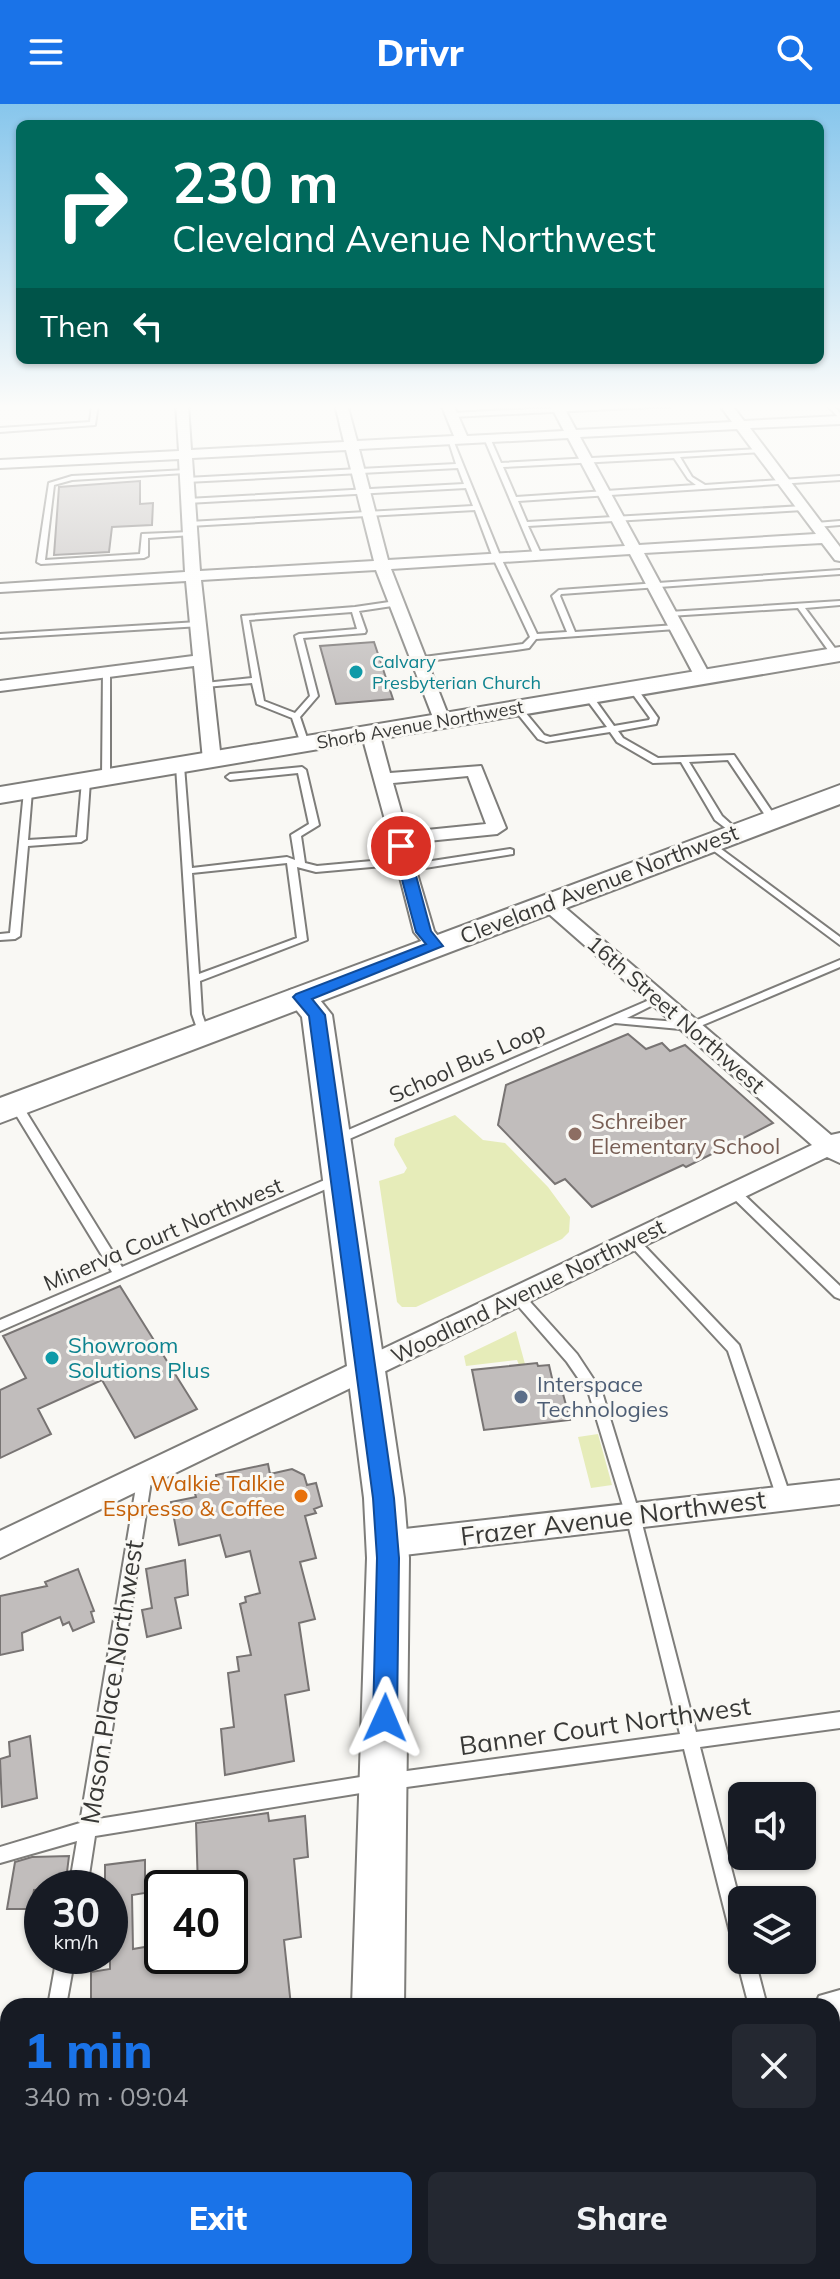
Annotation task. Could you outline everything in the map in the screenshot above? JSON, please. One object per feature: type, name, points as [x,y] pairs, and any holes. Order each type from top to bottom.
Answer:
[{"type":"main road","name":"Cleveland Avenue Northwest","points":[[8,1108],[840,794]]},
{"type":"street","points":[[187,506],[201,660],[221,769]]},
{"type":"street","points":[[367,506],[382,565],[442,720]]},
{"type":"street","points":[[610,506],[703,677]]},
{"type":"street","points":[[801,506],[840,557]]},
{"type":"street","points":[[0,588],[826,538]]},
{"type":"street","name":"Shorb Avenue Northwest","points":[[0,795],[180,766],[221,769],[305,744],[838,655]]},
{"type":"street","points":[[0,686],[201,660]]},
{"type":"street","points":[[370,732],[424,932],[436,946]]},
{"type":"street","points":[[382,779],[475,770],[497,828],[403,853]]},
{"type":"street","name":"16th Street Northwest","points":[[548,903],[658,1000],[836,1148]]},
{"type":"street","points":[[301,997],[317,1015],[367,1368],[387,1544],[378,1998]]},
{"type":"street","name":"Woodland Avenue Northwest","points":[[0,1545],[733,1191],[836,1148]]},
{"type":"street","name":"Frazer Avenue Northwest","points":[[387,1544],[840,1492]]},
{"type":"lane","points":[[48,506],[41,562],[144,556],[145,536],[189,529],[477,508],[533,640]]},
{"type":"lane","points":[[516,506],[538,556]]},
{"type":"lane","points":[[524,524],[803,508]]},
{"type":"lane","points":[[816,525],[840,523]]},
{"type":"lane","points":[[572,634],[556,596],[559,592],[840,572]]},
{"type":"lane","points":[[305,744],[296,717],[260,702],[245,618],[396,603]]},
{"type":"lane","points":[[419,660],[516,648],[533,640],[572,634],[840,603]]},
{"type":"lane","points":[[800,606],[838,655]]},
{"type":"lane","points":[[296,717],[314,696],[299,636],[362,631],[355,609]]},
{"type":"lane","points":[[0,636],[198,624]]},
{"type":"lane","points":[[24,843],[81,839],[96,779],[106,672]]},
{"type":"lane","points":[[205,685],[256,680]]},
{"type":"lane","points":[[517,708],[541,737],[549,740],[653,722],[654,718],[633,689]]},
{"type":"lane","points":[[588,696],[620,740],[656,761],[731,757],[772,819]]},
{"type":"lane","points":[[683,759],[718,818],[722,838],[840,942]]},
{"type":"lane","points":[[180,766],[197,1014],[204,1034]]},
{"type":"lane","points":[[195,979],[302,940],[296,835],[314,825],[302,770],[221,769]]},
{"type":"lane","points":[[0,937],[15,936],[28,791]]},
{"type":"lane","points":[[187,871],[297,864],[316,869],[403,853],[510,852]]},
{"type":"lane","points":[[691,1027],[840,963]]},
{"type":"lane","name":"School Bus Loop","points":[[338,1159],[658,1000]]},
{"type":"lane","name":"School Bus Loop","points":[[613,1020],[691,1027]]},
{"type":"lane","points":[[8,1108],[120,1274]]},
{"type":"lane","name":"Minerva Court Northwest","points":[[0,1326],[120,1274],[338,1159]]},
{"type":"lane","points":[[733,1191],[840,1294]]},
{"type":"lane","points":[[633,1241],[734,1349],[784,1498]]},
{"type":"lane","points":[[518,1297],[572,1358],[595,1392],[633,1516],[728,1890]]},
{"type":"lane","name":"Mason Place Northwest","points":[[81,1870],[145,1475]]},
{"type":"lane","name":"Banner Court Northwest","points":[[0,1855],[89,1829],[384,1782],[840,1720]]},
{"type":"lane","points":[[58,1998],[63,1974]]},
{"type":"lane","points":[[750,1974],[756,1998]]},
{"type":"green space","points":[[455,1115],[483,1140],[505,1143],[548,1187],[570,1217],[569,1232],[562,1239],[416,1307],[402,1307],[397,1302],[379,1181],[404,1173],[407,1168],[394,1145],[395,1138]]},
{"type":"green space","points":[[516,1331],[525,1364],[519,1365],[517,1360],[466,1366],[464,1356]]},
{"type":"green space","points":[[598,1434],[612,1485],[591,1488],[578,1437]]},
{"type":"building","points":[[58,506],[153,506],[152,525],[112,527],[109,552],[54,555]]},
{"type":"building","name":"Calvary Presbyterian Church","points":[[374,642],[393,699],[336,704],[320,646]]},
{"type":"building","name":"Schreiber Elementary School","points":[[628,1034],[646,1049],[662,1043],[670,1051],[685,1045],[773,1123],[686,1167],[683,1165],[592,1207],[565,1179],[555,1184],[498,1125],[506,1085]]},
{"type":"building","points":[[120,1286],[197,1409],[135,1438],[102,1380],[38,1409],[51,1434],[0,1458],[0,1390],[26,1378],[3,1336]]},
{"type":"building","name":"Interspace Technologies","points":[[537,1363],[538,1366],[549,1365],[555,1391],[562,1390],[570,1420],[484,1430],[472,1370]]},
{"type":"building","points":[[268,1464],[270,1474],[292,1469],[304,1475],[307,1485],[316,1483],[322,1506],[314,1509],[316,1513],[305,1516],[316,1558],[300,1562],[315,1619],[299,1623],[309,1690],[285,1695],[294,1761],[225,1775],[221,1729],[234,1727],[228,1673],[239,1671],[237,1657],[251,1655],[240,1604],[246,1602],[245,1597],[260,1593],[250,1551],[226,1557],[220,1535],[179,1545],[171,1502],[196,1497],[193,1487],[217,1482],[216,1475]]},
{"type":"building","points":[[185,1560],[188,1595],[175,1598],[181,1628],[147,1637],[142,1610],[152,1608],[146,1569]]},
{"type":"building","points":[[78,1569],[94,1611],[91,1612],[94,1622],[73,1631],[69,1622],[63,1625],[60,1617],[22,1633],[23,1650],[0,1655],[0,1596],[47,1586],[45,1582]]},
{"type":"building","points":[[30,1736],[37,1798],[2,1807],[0,1759],[10,1756],[9,1742]]},
{"type":"building","points":[[268,1813],[269,1821],[305,1816],[308,1857],[294,1859],[301,1937],[284,1940],[290,1998],[91,1998],[91,1974],[128,1974],[128,1870],[105,1870],[105,1865],[145,1860],[144,1893],[132,1895],[133,1949],[144,1947],[144,1974],[248,1974],[248,1870],[197,1870],[196,1823]]},
{"type":"building","points":[[69,1856],[67,1870],[24,1870],[24,1909],[7,1909],[15,1862],[32,1857]]},
{"type":"place","name":"Calvary Presbyterian Church","points":[[356,672]]},
{"type":"place","name":"Schreiber Elementary School","points":[[575,1134]]},
{"type":"place","name":"Showroom Solutions Plus","points":[[52,1358]]},
{"type":"place","name":"Interspace Technologies","points":[[521,1397]]},
{"type":"place","name":"Walkie Talkie Espresso & Coffee","points":[[301,1496]]},
{"type":"route","points":[[385,1718],[388,1558],[384,1498],[317,1015],[301,997],[436,946],[424,932],[401,846]]}]
